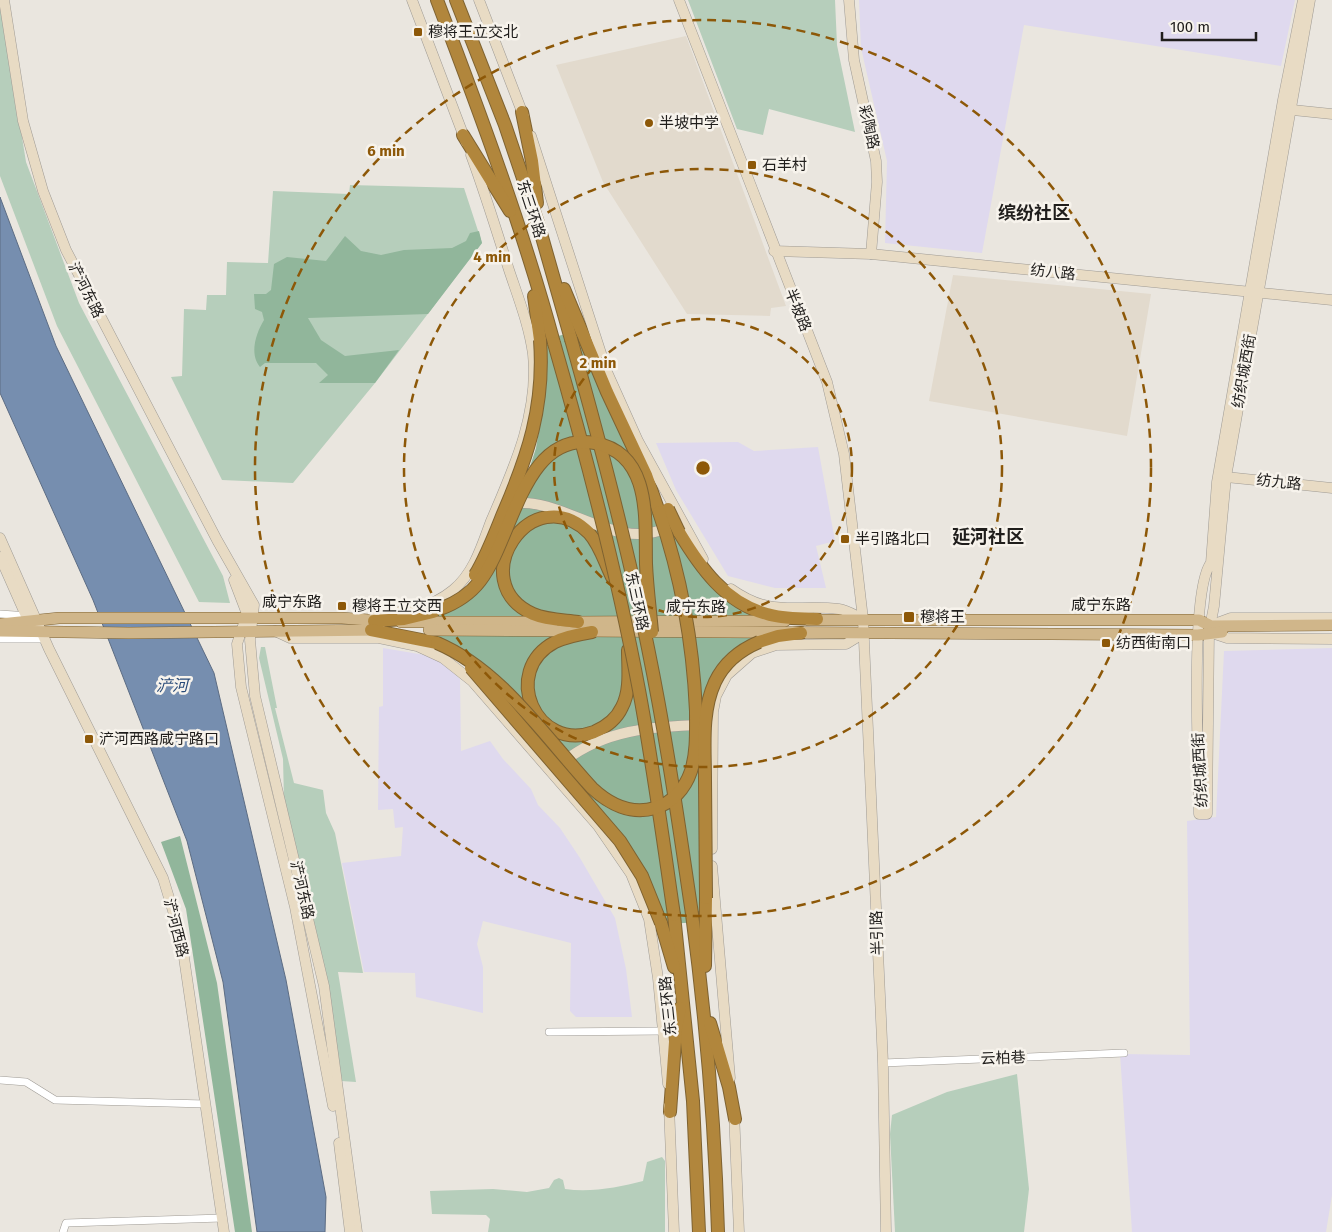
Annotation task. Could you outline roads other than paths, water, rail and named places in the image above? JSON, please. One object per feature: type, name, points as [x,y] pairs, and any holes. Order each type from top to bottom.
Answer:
[{"type":"highway","name":"东三环路","points":[[437,0],[490,140],[528,254],[581,437],[618,591],[649,753],[674,915],[693,1101],[699,1232]]},
{"type":"highway","name":"东三环路","points":[[456,0],[505,125],[546,250],[612,486],[656,687],[692,914],[704,1005],[714,1117],[718,1232]]},
{"type":"highway","points":[[522,112],[532,160],[538,223]]},
{"type":"highway","points":[[463,135],[517,222]]},
{"type":"highway","points":[[375,630],[431,641],[465,657],[490,675],[592,788],[605,799],[625,808],[639,810],[654,808],[667,802],[681,790],[691,771],[695,754],[696,720],[692,666],[685,610],[663,511],[607,392],[546,250]]},
{"type":"highway","points":[[437,610],[464,590],[479,568],[524,464],[539,401],[540,340],[528,254]]},
{"type":"highway","points":[[375,630],[404,619],[437,610],[466,595],[484,576],[497,553],[527,483],[545,458],[558,449],[574,443],[589,442],[606,446],[619,454],[631,466],[644,496],[647,576],[656,687]]},
{"type":"highway","points":[[663,511],[680,526],[710,578],[739,602],[767,614],[817,619]]},
{"type":"highway","points":[[578,622],[535,615],[520,606],[510,594],[504,580],[503,567],[509,544],[527,525],[549,518],[571,521],[592,537],[618,591]]},
{"type":"highway","points":[[592,632],[558,641],[542,652],[534,662],[528,678],[529,696],[534,710],[548,726],[560,733],[576,735],[590,733],[605,727],[623,706],[628,684],[628,640]]},
{"type":"highway","points":[[735,1119],[717,1043],[704,1005],[706,898],[705,736],[708,701],[716,680],[724,667],[742,650],[778,636],[801,633]]},
{"type":"highway","points":[[431,641],[476,673],[614,832],[642,876],[661,923],[683,994],[676,1028],[670,1112]]},
{"type":"main road","name":"咸宁东路","points":[[0,631],[35,626],[59,618],[250,617],[351,618],[375,630],[578,622],[864,619],[1199,620],[1206,631]]},
{"type":"main road","name":"咸宁东路","points":[[0,624],[35,626],[59,633],[272,630],[801,633],[1332,631]]},
{"type":"main road","name":"咸宁东路","points":[[1206,631],[1332,625]]},
{"type":"main road","points":[[412,637],[467,632]]},
{"type":"street","name":"浐河东路","points":[[4,0],[23,121],[33,161],[51,214],[78,277],[226,558],[253,601],[246,631],[236,649],[241,687],[307,962],[333,1106],[350,1232]]},
{"type":"street","points":[[351,618],[410,610],[431,604],[445,596],[459,584],[469,571],[517,459],[525,433],[532,394],[533,354],[517,295],[463,135],[412,0]]},
{"type":"street","points":[[479,0],[555,205],[607,372],[629,423],[680,526],[708,566],[724,583],[742,596],[770,608],[840,609],[864,619]]},
{"type":"street","name":"半坡路","points":[[679,0],[774,251],[827,382],[844,454],[864,619],[864,633]]},
{"type":"street","name":"彩陶路","points":[[849,0],[854,60],[876,161],[877,182],[871,254]]},
{"type":"street","name":"纺织城西街","points":[[1199,620],[1205,570],[1211,563],[1217,482],[1254,292],[1303,0]]},
{"type":"street","name":"纺织城西街","points":[[1286,109],[1310,0]]},
{"type":"street","points":[[1286,109],[1332,114]]},
{"type":"street","name":"纺八路","points":[[774,251],[871,254],[1332,300]]},
{"type":"street","name":"纺织城西街","points":[[1206,631],[1206,814],[1199,814],[1206,631],[1226,477],[1254,292]]},
{"type":"street","name":"纺九路","points":[[1226,477],[1332,488]]},
{"type":"street","points":[[498,505],[525,502],[541,504],[564,511],[601,528],[620,532],[654,532],[680,526]]},
{"type":"street","name":"浐河西路","points":[[0,538],[35,626]]},
{"type":"street","name":"浐河西路","points":[[0,557],[35,626],[49,649],[163,878],[181,936],[224,1232]]},
{"type":"street","points":[[0,614],[35,626]]},
{"type":"street","points":[[1206,631],[1231,618],[1332,618]]},
{"type":"street","points":[[0,639],[35,626]]},
{"type":"street","points":[[375,630],[423,648],[457,667],[472,681],[615,847],[641,895],[651,928],[663,1031],[670,1112],[674,1232]]},
{"type":"street","name":"浐河东路","points":[[246,631],[258,708],[324,986],[357,1232]]},
{"type":"street","points":[[1206,631],[1227,638],[1332,639]]},
{"type":"street","points":[[739,1232],[735,1119],[712,874],[712,725],[715,701],[722,683],[733,668],[752,653],[776,645],[846,644],[864,633]]},
{"type":"street","name":"半引路","points":[[864,633],[883,1063],[886,1232]]},
{"type":"street","points":[[551,772],[581,750],[620,733],[655,727],[712,725]]},
{"type":"street","points":[[549,1032],[663,1031]]},
{"type":"street","name":"云柏巷","points":[[883,1063],[1124,1053]]},
{"type":"street","points":[[0,1080],[26,1082],[55,1100],[205,1104]]},
{"type":"street","points":[[63,1232],[66,1223],[222,1218]]},
{"type":"water","name":"浐河","points":[[0,197],[56,346],[214,673],[286,980],[326,1197],[325,1232],[257,1232],[223,982],[187,841],[93,600],[0,393]]},
{"type":"place","name":"穆将王立交北","points":[[418,32]]},
{"type":"place","name":"半坡中学","points":[[649,123]]},
{"type":"place","name":"石羊村","points":[[752,165]]},
{"type":"place","name":"半引路北口","points":[[845,539]]},
{"type":"place","name":"穆将王立交西","points":[[342,606]]},
{"type":"place","name":"穆将王","points":[[909,617]]},
{"type":"place","name":"纺西街南口","points":[[1106,643]]},
{"type":"place","name":"浐河西路咸宁路口","points":[[89,739]]},
{"type":"district","name":"缤纷社区","points":[[1034,213]]},
{"type":"district","name":"延河社区","points":[[988,537]]}]
